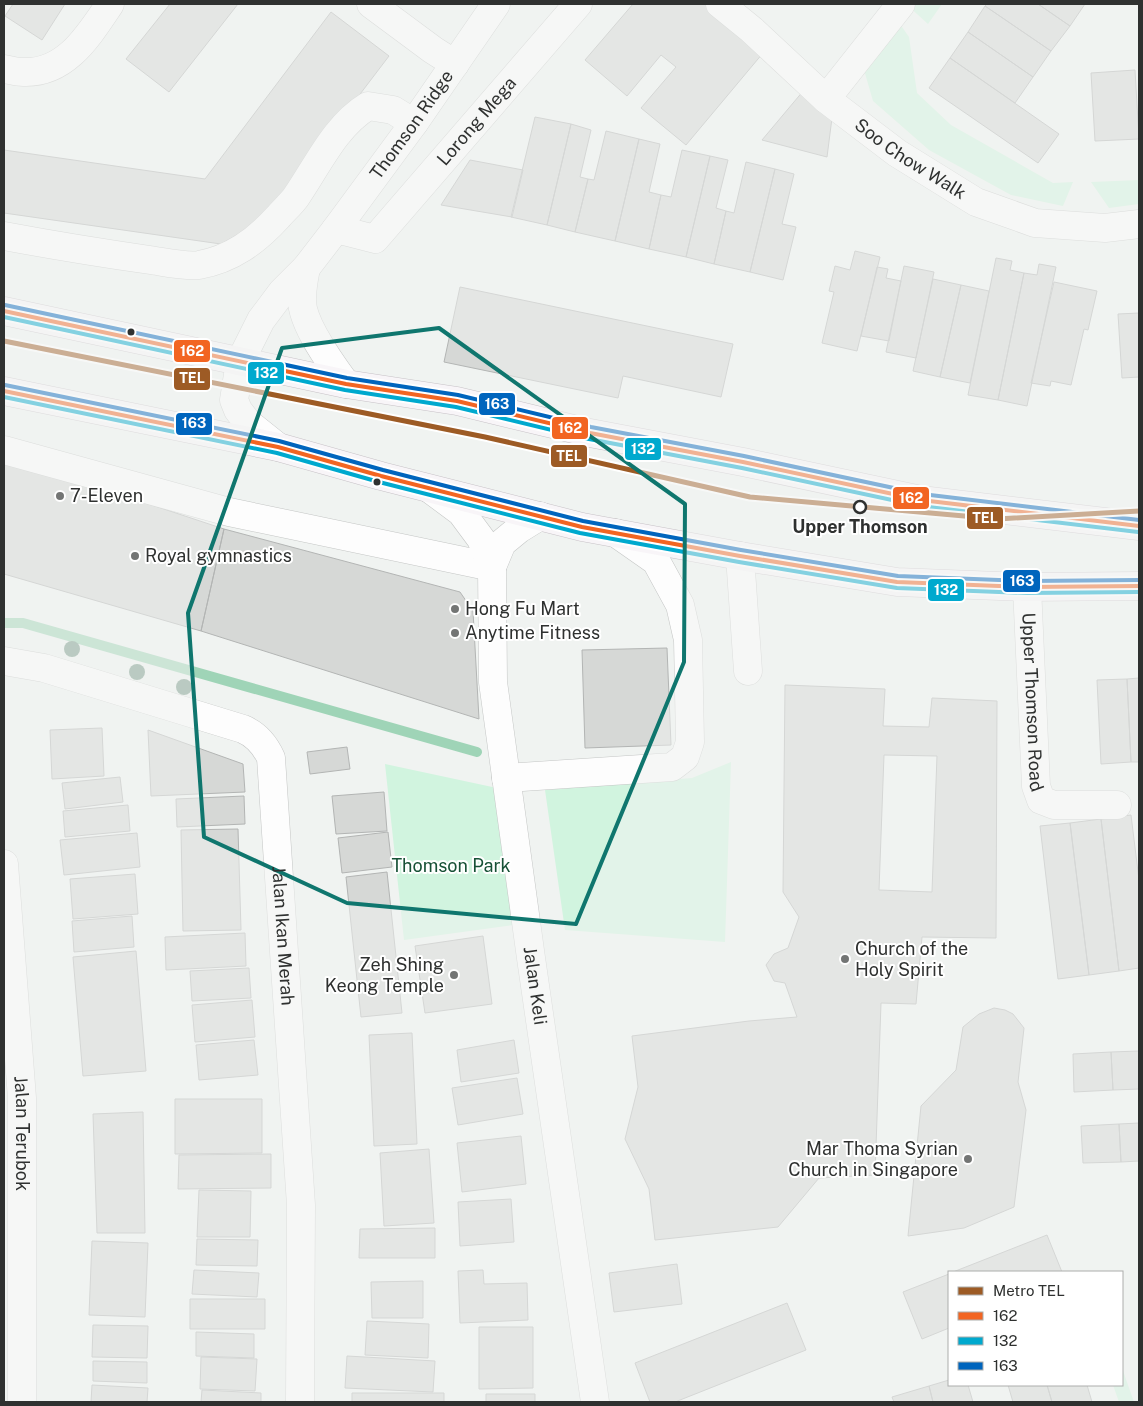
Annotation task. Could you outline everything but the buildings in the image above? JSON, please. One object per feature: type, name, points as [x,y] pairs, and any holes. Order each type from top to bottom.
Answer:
[{"type":"main road","points":[[4,311],[346,384],[457,401],[590,433],[743,462],[921,500],[1139,526]]},
{"type":"main road","name":"Upper Thomson Road","points":[[4,391],[278,447],[430,489],[582,527],[740,556],[898,582],[1027,586],[1139,586]]},
{"type":"street","points":[[4,69],[23,72],[41,71],[57,65],[74,52],[90,34],[110,4]]},
{"type":"street","name":"Thomson Ridge","points":[[278,447],[248,423],[238,410],[234,400],[240,362],[261,320],[282,292],[306,268],[336,229],[455,64],[371,4]]},
{"type":"street","points":[[455,64],[496,4]]},
{"type":"street","name":"Lorong Mega","points":[[336,229],[375,239],[578,4]]},
{"type":"street","name":"Soo Chow Walk","points":[[720,4],[752,30],[826,99],[897,153],[976,202],[1035,223],[1105,228],[1139,224]]},
{"type":"street","points":[[826,99],[901,4]]},
{"type":"street","points":[[4,236],[127,257],[196,265],[213,262],[239,251],[263,234],[294,198],[336,135],[355,114],[368,106],[392,110],[414,123]]},
{"type":"street","points":[[306,268],[302,300],[309,326],[326,356],[346,384]]},
{"type":"street","points":[[4,450],[229,512],[492,567]]},
{"type":"street","points":[[430,489],[461,512],[481,539],[492,567]]},
{"type":"street","points":[[492,567],[502,543],[519,529],[540,516]]},
{"type":"street","points":[[506,778],[672,767],[685,757],[690,742],[688,640],[680,605],[656,560],[616,533]]},
{"type":"street","points":[[740,556],[748,671]]},
{"type":"street","name":"Jalan Keli","points":[[492,567],[494,682],[595,1402]]},
{"type":"street","name":"Upper Thomson Road","points":[[1027,586],[1036,786],[1041,800],[1054,806],[1116,805]]},
{"type":"street","name":"Jalan Ikan Merah","points":[[4,661],[44,668],[243,729],[264,746],[271,758],[301,1205],[300,1402]]},
{"type":"street","name":"Jalan Terubok","points":[[4,864],[22,1098],[22,1402]]},
{"type":"highlighted area","points":[[439,328],[685,504],[684,662],[576,924],[347,903],[204,837],[188,613],[282,348]]},
{"type":"green space","points":[[906,4],[942,4],[928,24]]},
{"type":"green space","points":[[893,14],[909,37],[917,93],[951,125],[1053,183],[1073,182],[1063,206],[1011,195],[929,150],[873,101],[860,56]]},
{"type":"green space","points":[[1139,180],[1139,204],[1109,208],[1091,182]]},
{"type":"green space","points":[[731,762],[725,942],[565,930],[545,790],[692,778]]},
{"type":"green space","name":"Thomson Park","points":[[385,764],[497,788],[513,925],[404,940]]},
{"type":"green space","points":[[1123,1371],[1134,1402],[1119,1402],[1113,1386],[1123,1386]]},
{"type":"waterway","points":[[4,623],[23,623],[477,752]]},
{"type":"metro line","name":"TEL","points":[[4,341],[485,437],[750,497],[998,519],[1139,511]]},
{"type":"transit line","name":"163","points":[[5,305],[347,378],[458,395],[591,427],[744,456],[922,494],[1139,520]]},
{"type":"transit line","name":"162","points":[[4,311],[346,384],[457,401],[590,433],[743,462],[921,500],[1139,526]]},
{"type":"transit line","name":"132","points":[[4,317],[345,390],[456,407],[589,439],[742,468],[920,506],[1138,532]]},
{"type":"transit line","name":"163","points":[[5,385],[279,441],[383,470],[583,521],[741,550],[898,576],[1027,581],[1139,580]]},
{"type":"transit line","name":"162","points":[[4,391],[278,447],[381,476],[582,527],[740,556],[897,582],[1027,587],[1139,586]]},
{"type":"transit line","name":"132","points":[[4,397],[277,453],[379,482],[580,533],[739,562],[897,588],[1027,593],[1139,592]]},
{"type":"place","name":"7-Eleven","points":[[60,496]]},
{"type":"place","name":"Upper Thomson","points":[[860,507]]},
{"type":"place","name":"Royal gymnastics","points":[[135,556]]},
{"type":"place","name":"Hong Fu Mart","points":[[455,609]]},
{"type":"place","name":"Anytime Fitness","points":[[455,633]]},
{"type":"place","name":"Church of the Holy Spirit","points":[[845,959]]},
{"type":"place","name":"Zeh Shing Keong Temple","points":[[454,975]]},
{"type":"place","name":"Mar Thoma Syrian Church in Singapore","points":[[968,1159]]}]
